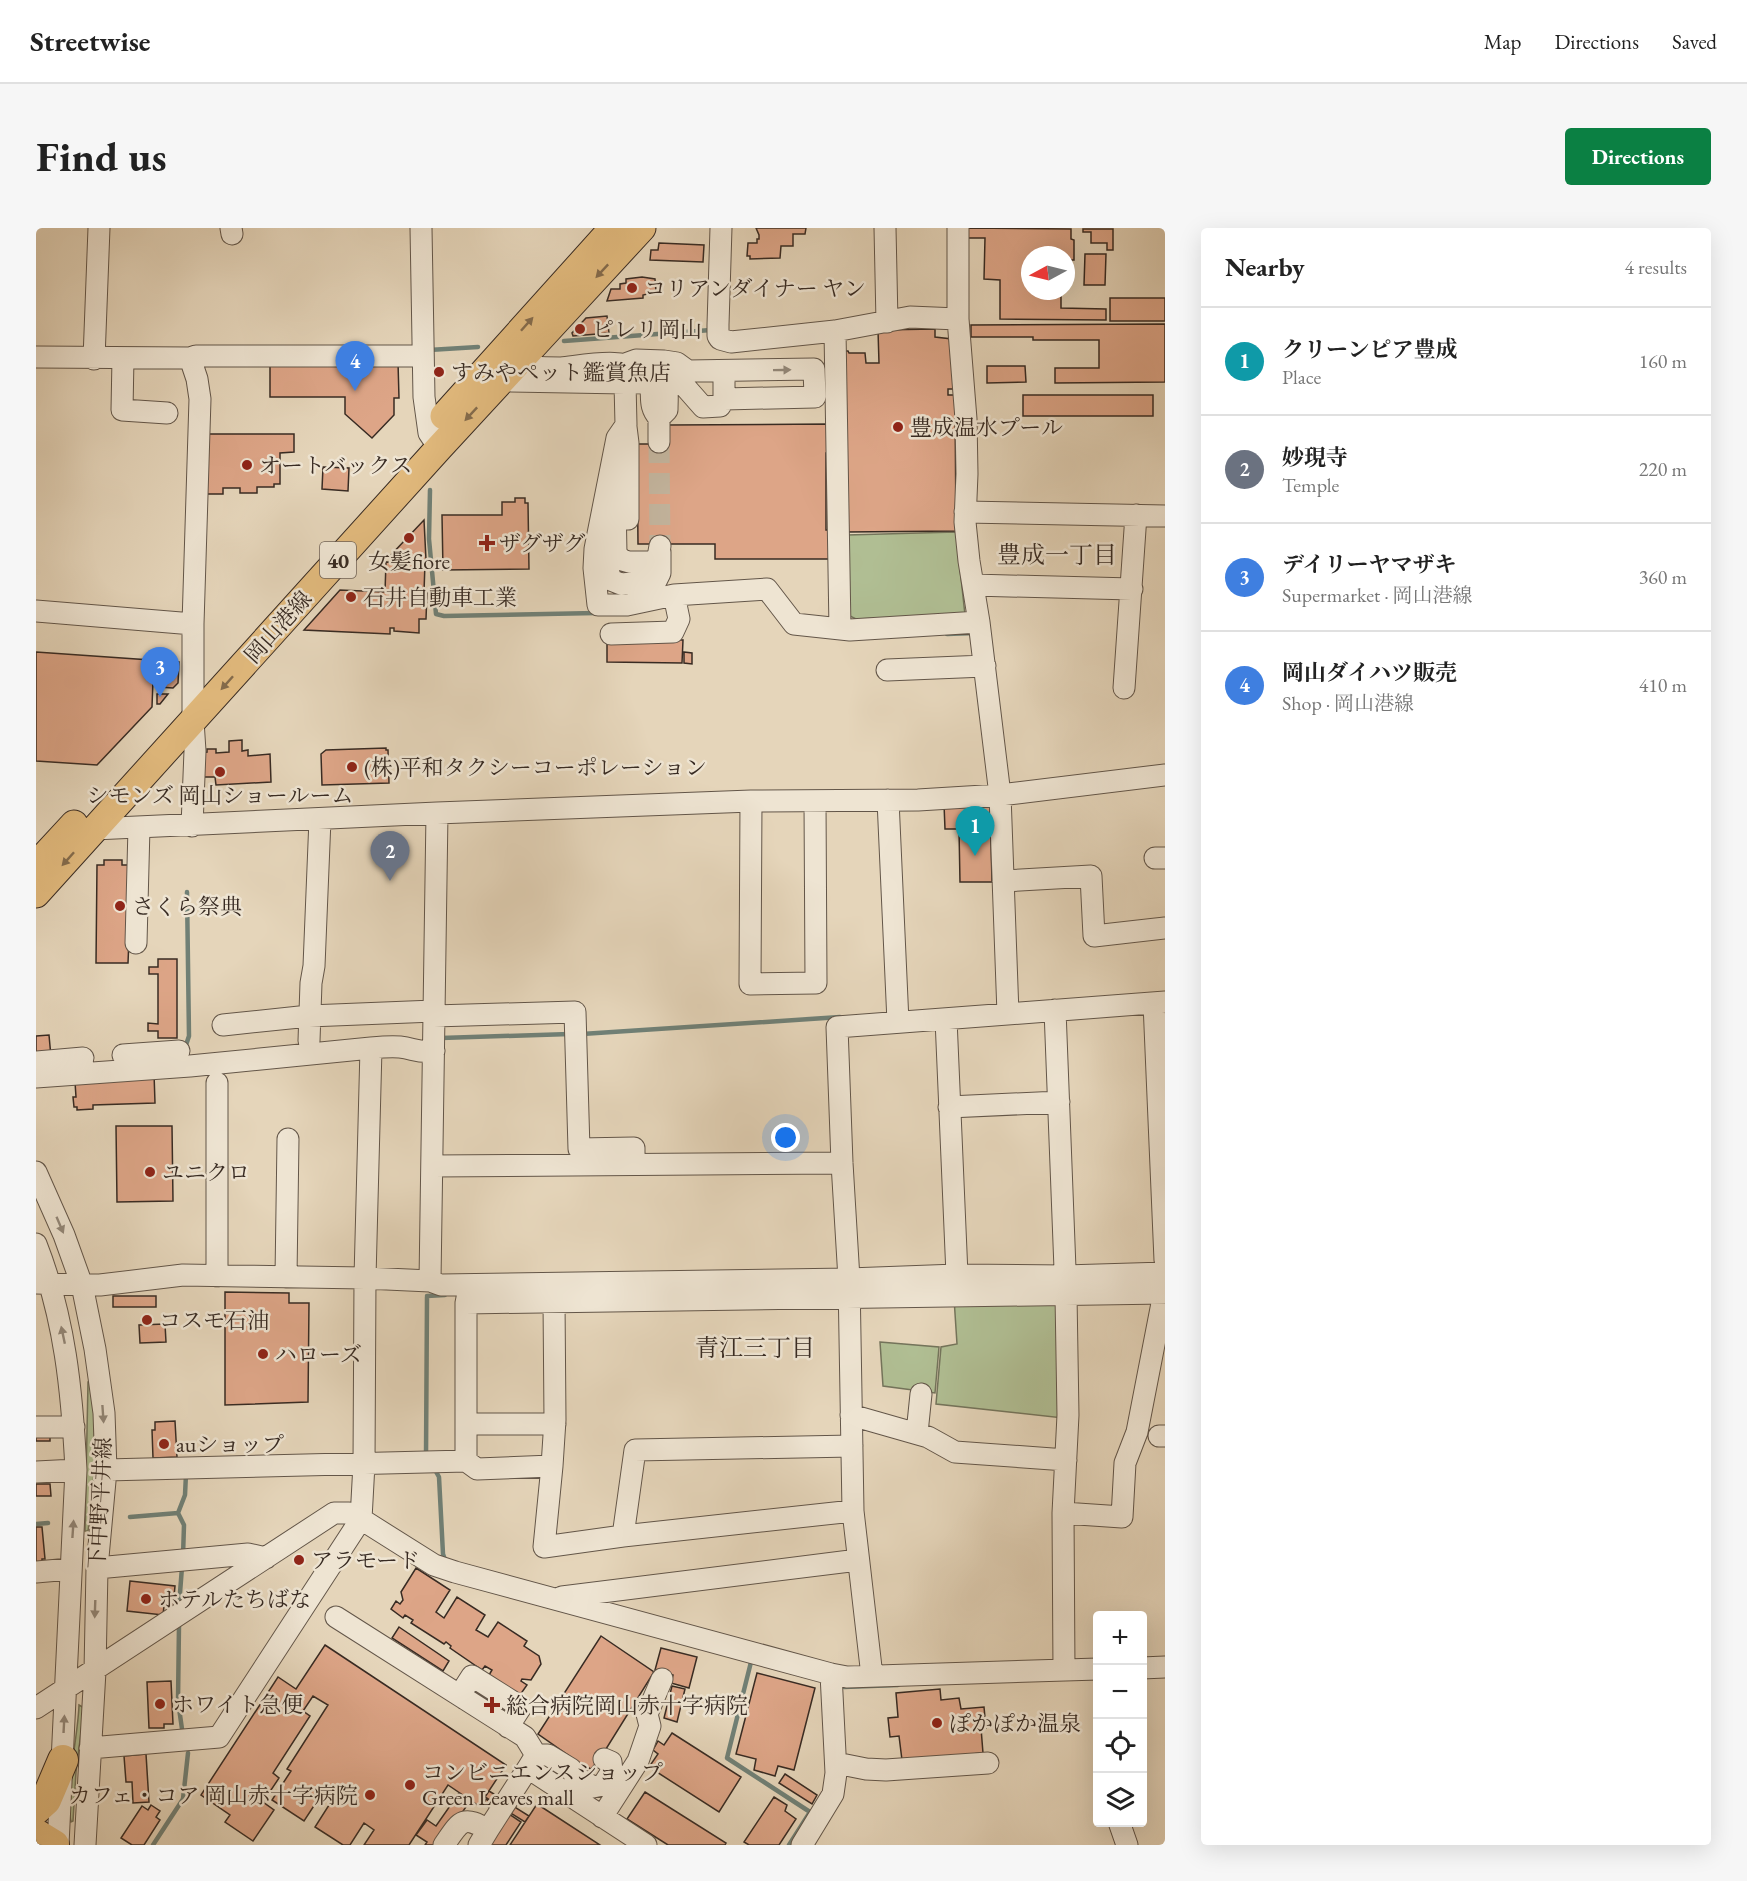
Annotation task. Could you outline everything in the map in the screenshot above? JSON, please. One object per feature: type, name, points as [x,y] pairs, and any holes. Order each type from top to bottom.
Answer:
[{"type":"highway","points":[[36,1809],[45,1800],[63,1760]]},
{"type":"highway","points":[[36,1834],[54,1845]]},
{"type":"main road","name":"岡山港線","points":[[504,368],[613,228]]},
{"type":"main road","name":"岡山港線","points":[[36,865],[49,840],[504,368],[543,334],[642,228]]},
{"type":"main road","name":"岡山港線","points":[[36,894],[194,721],[434,441]]},
{"type":"street","points":[[94,351],[99,228]]},
{"type":"street","points":[[421,228],[423,356],[434,441]]},
{"type":"street","points":[[543,334],[547,348],[564,362],[681,382],[703,407],[720,406],[724,399],[727,370],[722,333],[721,228]]},
{"type":"street","points":[[885,228],[887,322]]},
{"type":"street","points":[[958,228],[958,319],[966,419],[965,512],[969,561],[978,585],[980,629],[1000,790],[1008,1014]]},
{"type":"street","points":[[722,333],[836,331],[910,317],[958,319]]},
{"type":"street","points":[[836,331],[840,629]]},
{"type":"street","points":[[36,357],[94,351],[123,358],[423,356]]},
{"type":"street","points":[[123,358],[122,410],[167,413]]},
{"type":"street","points":[[190,358],[200,399],[193,624],[195,750],[192,826]]},
{"type":"street","points":[[659,442],[659,418],[651,410],[636,360],[677,363],[688,371],[836,368]]},
{"type":"street","points":[[579,364],[562,368],[504,368],[511,381],[640,376]]},
{"type":"street","points":[[724,399],[815,397],[814,369]]},
{"type":"street","points":[[640,376],[621,431],[595,549],[594,568],[598,605],[675,601],[767,589],[794,624],[849,630],[980,629]]},
{"type":"street","points":[[621,431],[628,443],[628,547],[632,550],[656,553],[657,557],[651,562],[629,562],[613,557],[621,431]]},
{"type":"street","points":[[965,512],[1136,519],[1165,516]]},
{"type":"street","points":[[1124,688],[1136,519]]},
{"type":"street","points":[[978,585],[1132,589]]},
{"type":"street","points":[[611,634],[673,632],[679,619],[675,601]]},
{"type":"street","points":[[36,611],[193,624]]},
{"type":"street","points":[[887,670],[985,666]]},
{"type":"street","points":[[94,829],[751,801],[888,800],[1165,775]]},
{"type":"street","points":[[888,800],[898,1022]]},
{"type":"street","points":[[751,801],[750,984],[816,983],[815,801]]},
{"type":"street","points":[[430,1281],[437,813]]},
{"type":"street","points":[[309,1041],[320,819]]},
{"type":"street","points":[[136,943],[139,828]]},
{"type":"street","points":[[1003,881],[1091,876],[1094,936],[1165,928]]},
{"type":"street","points":[[872,1676],[853,1511],[849,1287],[837,1027],[1159,1002],[1165,1260]]},
{"type":"street","points":[[1055,1010],[1066,1285],[1068,1415],[1063,1513],[1064,1670]]},
{"type":"street","points":[[223,1025],[309,1016],[575,1012],[579,1149],[634,1148],[634,1164]]},
{"type":"street","points":[[946,1019],[957,1275]]},
{"type":"street","points":[[36,1077],[190,1066],[371,1048],[408,1048],[420,1053],[434,1051]]},
{"type":"street","points":[[90,1748],[219,1737],[361,1519],[364,1464],[365,1278],[371,1048]]},
{"type":"street","points":[[36,1062],[179,1051]]},
{"type":"street","points":[[218,1083],[218,1276]]},
{"type":"street","points":[[949,1107],[1059,1102]]},
{"type":"street","points":[[286,1277],[288,1139]]},
{"type":"street","points":[[432,1166],[842,1163]]},
{"type":"street","name":"下中野平井線","points":[[36,1172],[64,1235],[82,1285],[101,1392],[106,1470],[97,1568],[95,1671],[85,1845]]},
{"type":"street","name":"下中野平井線","points":[[36,1244],[43,1284],[66,1352],[76,1470],[58,1845]]},
{"type":"street","points":[[43,1284],[100,1286],[183,1275],[365,1278],[430,1281],[468,1294],[554,1301],[849,1287],[957,1275],[1066,1285]]},
{"type":"street","points":[[468,1294],[849,1287],[1165,1286],[1161,1330],[1137,1432],[1125,1463],[1122,1517],[1063,1513]]},
{"type":"street","points":[[466,1461],[468,1294]]},
{"type":"street","points":[[554,1301],[555,1424],[544,1547],[853,1511]]},
{"type":"street","points":[[916,1433],[921,1394]]},
{"type":"street","points":[[851,1415],[928,1437],[955,1452],[1066,1460]]},
{"type":"street","points":[[467,1424],[555,1424]]},
{"type":"street","points":[[36,1427],[74,1427]]},
{"type":"street","points":[[623,1536],[634,1450],[852,1446]]},
{"type":"street","points":[[106,1470],[466,1461],[477,1469],[552,1466]]},
{"type":"street","points":[[36,1472],[76,1470]]},
{"type":"street","points":[[36,1708],[334,1513],[349,1514],[361,1519],[434,1565],[831,1674],[847,1677],[1093,1669]]},
{"type":"street","points":[[97,1568],[248,1554],[266,1558]]},
{"type":"street","points":[[552,1599],[858,1560]]},
{"type":"street","points":[[36,1572],[70,1569]]},
{"type":"street","points":[[336,1617],[525,1737],[532,1762],[602,1817],[646,1845]]},
{"type":"street","points":[[1147,1668],[1165,1667]]},
{"type":"street","points":[[802,1845],[832,1794],[836,1763],[831,1674]]},
{"type":"street","points":[[602,1817],[638,1761],[650,1726],[647,1714],[662,1679]]},
{"type":"street","points":[[444,1845],[461,1823],[474,1821],[483,1838],[532,1762],[548,1755],[571,1769],[575,1776],[593,1787],[603,1785],[612,1771],[611,1762],[604,1759]]},
{"type":"street","points":[[836,1763],[886,1770],[988,1762]]},
{"type":"street","points":[[1121,1827],[1127,1845]]},
{"type":"green space","points":[[956,532],[965,615],[856,619],[850,616],[847,535]]},
{"type":"green space","points":[[954,1298],[1056,1298],[1063,1418],[936,1404],[941,1347],[957,1344]]},
{"type":"green space","points":[[880,1342],[939,1347],[935,1393],[883,1386]]},
{"type":"green space","points":[[88,1382],[92,1382],[95,1457],[91,1512],[88,1531],[85,1531]]},
{"type":"green space","points":[[79,1705],[84,1708],[73,1821],[71,1822],[70,1780]]},
{"type":"building","points":[[756,228],[806,228],[805,234],[793,234],[793,246],[781,246],[780,258],[750,259],[750,256],[747,256],[748,243],[757,243],[759,239]]},
{"type":"building","points":[[967,228],[1071,229],[1074,246],[1021,246],[1021,300],[1061,300],[1061,308],[1106,309],[1106,320],[1000,319],[1000,280],[984,279],[985,238],[967,238]]},
{"type":"building","points":[[1083,229],[1113,229],[1113,250],[1107,250],[1107,243],[1091,243],[1091,232],[1083,232]]},
{"type":"building","points":[[659,243],[704,245],[703,262],[650,260],[651,250],[658,250]]},
{"type":"building","points":[[1085,254],[1106,254],[1105,285],[1084,285]]},
{"type":"building","points":[[642,277],[655,279],[656,292],[643,295],[643,298],[607,301],[611,289],[620,289],[620,284],[626,283],[626,279]]},
{"type":"building","points":[[1110,298],[1165,298],[1165,321],[1110,321]]},
{"type":"building","points":[[607,316],[609,333],[573,336],[572,333],[586,318]]},
{"type":"building","points":[[1165,324],[1165,382],[1055,383],[1055,368],[1099,368],[1099,340],[971,337],[971,325]]},
{"type":"building","points":[[935,329],[935,337],[952,339],[953,389],[948,389],[948,395],[955,395],[956,531],[846,532],[844,351],[865,353],[866,363],[879,363],[878,330]]},
{"type":"building","points":[[270,361],[398,362],[399,398],[394,398],[394,415],[372,438],[345,414],[345,397],[270,397]]},
{"type":"building","points":[[987,366],[1025,366],[1026,382],[987,383]]},
{"type":"building","points":[[1023,395],[1153,395],[1153,416],[1023,416]]},
{"type":"building","points":[[829,424],[829,453],[826,453],[826,530],[831,530],[831,559],[715,559],[715,544],[638,544],[637,444],[669,444],[669,425]]},
{"type":"building","points":[[206,434],[294,434],[294,452],[280,453],[280,484],[274,484],[274,487],[257,487],[257,493],[240,493],[240,488],[223,488],[223,494],[206,494]]},
{"type":"building","points":[[323,467],[349,468],[348,491],[322,489]]},
{"type":"building","points":[[515,498],[525,498],[525,503],[528,503],[529,569],[443,570],[442,515],[502,515],[502,502],[515,502]]},
{"type":"building","points":[[424,520],[426,560],[390,556]]},
{"type":"building","points":[[386,562],[425,563],[426,619],[419,619],[419,633],[394,631],[394,628],[390,628],[390,634],[304,630],[340,590],[385,592]]},
{"type":"building","points":[[607,638],[683,640],[682,663],[607,662]]},
{"type":"building","points":[[36,652],[179,662],[178,683],[173,688],[159,687],[160,681],[153,680],[152,707],[97,765],[36,761]]},
{"type":"building","points":[[684,652],[692,653],[692,664],[684,663]]},
{"type":"building","points":[[157,694],[168,694],[160,704],[157,704]]},
{"type":"building","points":[[242,740],[242,751],[248,750],[248,756],[270,754],[271,782],[216,785],[215,777],[203,777],[201,753],[207,752],[207,749],[216,749],[216,753],[229,752],[229,741]]},
{"type":"building","points":[[386,748],[388,750],[389,783],[322,785],[321,754],[326,750]]},
{"type":"building","points":[[990,803],[992,882],[960,882],[959,829],[945,829],[944,804]]},
{"type":"building","points":[[104,860],[122,860],[122,865],[132,865],[128,963],[96,963],[97,865],[104,865]]},
{"type":"building","points":[[158,959],[177,959],[177,1038],[158,1038],[158,1031],[148,1031],[148,1023],[158,1024],[158,974],[149,974],[149,967],[158,967]]},
{"type":"building","points":[[49,1035],[51,1057],[36,1059],[36,1036]]},
{"type":"building","points":[[154,1073],[155,1103],[93,1105],[93,1109],[77,1110],[77,1107],[74,1107],[75,1082]]},
{"type":"building","points":[[116,1126],[172,1126],[173,1201],[117,1202]]},
{"type":"building","points":[[225,1292],[289,1293],[289,1303],[309,1303],[308,1402],[225,1405]]},
{"type":"building","points":[[113,1296],[156,1296],[156,1307],[113,1307]]},
{"type":"building","points":[[165,1324],[166,1342],[140,1343],[139,1325]]},
{"type":"building","name":"auショップ","points":[[175,1421],[177,1457],[153,1458],[152,1430],[155,1430],[155,1422]]},
{"type":"building","points":[[36,1436],[50,1436],[50,1441],[36,1441]]},
{"type":"building","points":[[36,1484],[50,1484],[51,1496],[36,1496]]},
{"type":"building","points":[[36,1527],[42,1527],[45,1559],[42,1559],[42,1562],[36,1562]]},
{"type":"building","points":[[416,1568],[450,1590],[436,1612],[444,1618],[457,1597],[485,1615],[476,1630],[488,1637],[498,1622],[527,1641],[524,1646],[539,1656],[541,1664],[531,1680],[522,1679],[521,1681],[527,1685],[520,1695],[489,1675],[492,1670],[485,1666],[482,1670],[450,1648],[451,1646],[446,1642],[444,1644],[411,1623],[413,1620],[405,1615],[403,1618],[391,1609],[396,1601],[400,1604],[403,1600],[401,1592]]},
{"type":"building","points":[[130,1581],[175,1586],[173,1607],[164,1606],[163,1615],[127,1611]]},
{"type":"building","points":[[399,1627],[449,1661],[443,1671],[392,1638]]},
{"type":"building","points":[[601,1636],[654,1672],[601,1757],[591,1769],[538,1734]]},
{"type":"building","points":[[325,1645],[506,1765],[479,1806],[448,1785],[409,1845],[364,1845],[374,1830],[364,1823],[350,1845],[343,1845],[315,1827],[331,1802],[321,1795],[304,1821],[272,1800],[291,1771],[287,1769],[328,1705],[313,1696],[303,1711],[310,1716],[273,1773],[279,1778],[263,1802],[274,1810],[253,1841],[225,1822],[230,1815],[201,1795],[278,1677],[296,1689]]},
{"type":"building","points":[[661,1648],[697,1657],[689,1688],[671,1683],[673,1675],[655,1670]]},
{"type":"building","points":[[757,1673],[815,1688],[794,1770],[778,1766],[775,1776],[754,1770],[756,1759],[736,1754]]},
{"type":"building","points":[[171,1681],[173,1724],[164,1724],[164,1728],[149,1728],[147,1682]]},
{"type":"building","points":[[672,1686],[685,1689],[677,1722],[664,1718]]},
{"type":"building","name":"ぽかぽか温泉","points":[[940,1689],[941,1700],[959,1698],[961,1709],[984,1707],[986,1728],[981,1728],[983,1753],[902,1760],[899,1736],[890,1737],[888,1718],[898,1717],[896,1693]]},
{"type":"building","points":[[672,1733],[741,1777],[719,1812],[649,1767],[658,1754],[653,1750],[658,1741],[664,1745]]},
{"type":"building","points":[[146,1754],[149,1802],[133,1803],[132,1782],[126,1782],[124,1756]]},
{"type":"building","points":[[785,1774],[817,1795],[812,1804],[779,1783]]},
{"type":"building","points":[[489,1791],[529,1816],[525,1822],[485,1797]]},
{"type":"building","points":[[645,1792],[726,1843],[725,1845],[668,1845],[627,1819]]},
{"type":"building","points":[[459,1793],[470,1801],[440,1845],[425,1845],[427,1842],[416,1835],[427,1820],[436,1826]]},
{"type":"building","points":[[774,1797],[787,1805],[785,1811],[796,1819],[779,1845],[749,1845],[744,1842]]},
{"type":"building","points":[[486,1799],[521,1822],[506,1845],[483,1845],[503,1816],[484,1804]]},
{"type":"building","points":[[537,1804],[600,1845],[510,1845]]},
{"type":"building","points":[[151,1805],[160,1811],[156,1817],[160,1820],[144,1845],[132,1845],[121,1838],[142,1806],[148,1810]]},
{"type":"waterway","points":[[564,341],[711,330]]},
{"type":"waterway","points":[[429,350],[478,347]]},
{"type":"waterway","points":[[430,490],[429,539],[436,614],[444,616],[596,613]]},
{"type":"waterway","points":[[947,634],[975,633]]},
{"type":"waterway","points":[[185,1048],[189,1036],[187,892]]},
{"type":"waterway","points":[[582,1034],[840,1017]]},
{"type":"waterway","points":[[441,1038],[570,1034]]},
{"type":"waterway","points":[[427,1296],[445,1295]]},
{"type":"waterway","points":[[426,1456],[427,1297]]},
{"type":"waterway","points":[[434,1468],[439,1477],[443,1554],[446,1563]]},
{"type":"waterway","points":[[183,1556],[184,1525],[178,1513],[185,1495],[186,1474]]},
{"type":"waterway","points":[[130,1517],[178,1513]]},
{"type":"waterway","points":[[36,1524],[48,1523]]},
{"type":"waterway","points":[[179,1606],[182,1567]]},
{"type":"waterway","points":[[179,1624],[178,1701],[182,1729]]},
{"type":"waterway","points":[[751,1662],[727,1758],[810,1812],[789,1845]]},
{"type":"waterway","points":[[844,1687],[898,1685]]},
{"type":"waterway","points":[[153,1845],[183,1799],[188,1753]]},
{"type":"tunnel","points":[[659,442],[660,546]]},
{"type":"place","name":"コリアンダイナー ヤン","points":[[632,288]]},
{"type":"place","name":"ピレリ岡山","points":[[580,329]]},
{"type":"place","name":"すみやペット鑑賞魚店","points":[[439,372]]},
{"type":"place","name":"岡山ダイハツ販売","points":[[355,391]]},
{"type":"place","name":"豊成温水プール","points":[[898,427]]},
{"type":"place","name":"オートバックス","points":[[247,465]]},
{"type":"place","name":"女髪fiore","points":[[409,538]]},
{"type":"place","name":"ザグザグ","points":[[487,543]]},
{"type":"place","name":"石井自動車工業","points":[[351,597]]},
{"type":"place","name":"デイリーヤマザキ","points":[[160,697]]},
{"type":"place","name":"(株)平和タクシーコーポレーション","points":[[352,767]]},
{"type":"place","name":"シモンズ 岡山ショールーム","points":[[220,772]]},
{"type":"place","name":"クリーンピア豊成","points":[[975,856]]},
{"type":"place","name":"妙現寺","points":[[390,881]]},
{"type":"place","name":"さくら祭典","points":[[120,906]]},
{"type":"place","name":"ユニクロ","points":[[150,1172]]},
{"type":"place","name":"コスモ石油","points":[[147,1320]]},
{"type":"place","name":"ハローズ","points":[[263,1354]]},
{"type":"place","name":"auショップ","points":[[164,1444]]},
{"type":"place","name":"アラモード","points":[[299,1560]]},
{"type":"place","name":"ホテルたちばな","points":[[146,1599]]},
{"type":"place","name":"ホワイト急便","points":[[160,1704]]},
{"type":"place","name":"総合病院岡山赤十字病院","points":[[492,1705]]},
{"type":"place","name":"ぽかぽか温泉","points":[[937,1723]]},
{"type":"place","name":"コンビニエンスショップ Green Leaves mall","points":[[410,1785]]},
{"type":"place","name":"カフェ・コア 岡山赤十字病院","points":[[370,1795]]},
{"type":"district","name":"豊成一丁目","points":[[1057,554]]},
{"type":"district","name":"青江三丁目","points":[[755,1347]]}]
